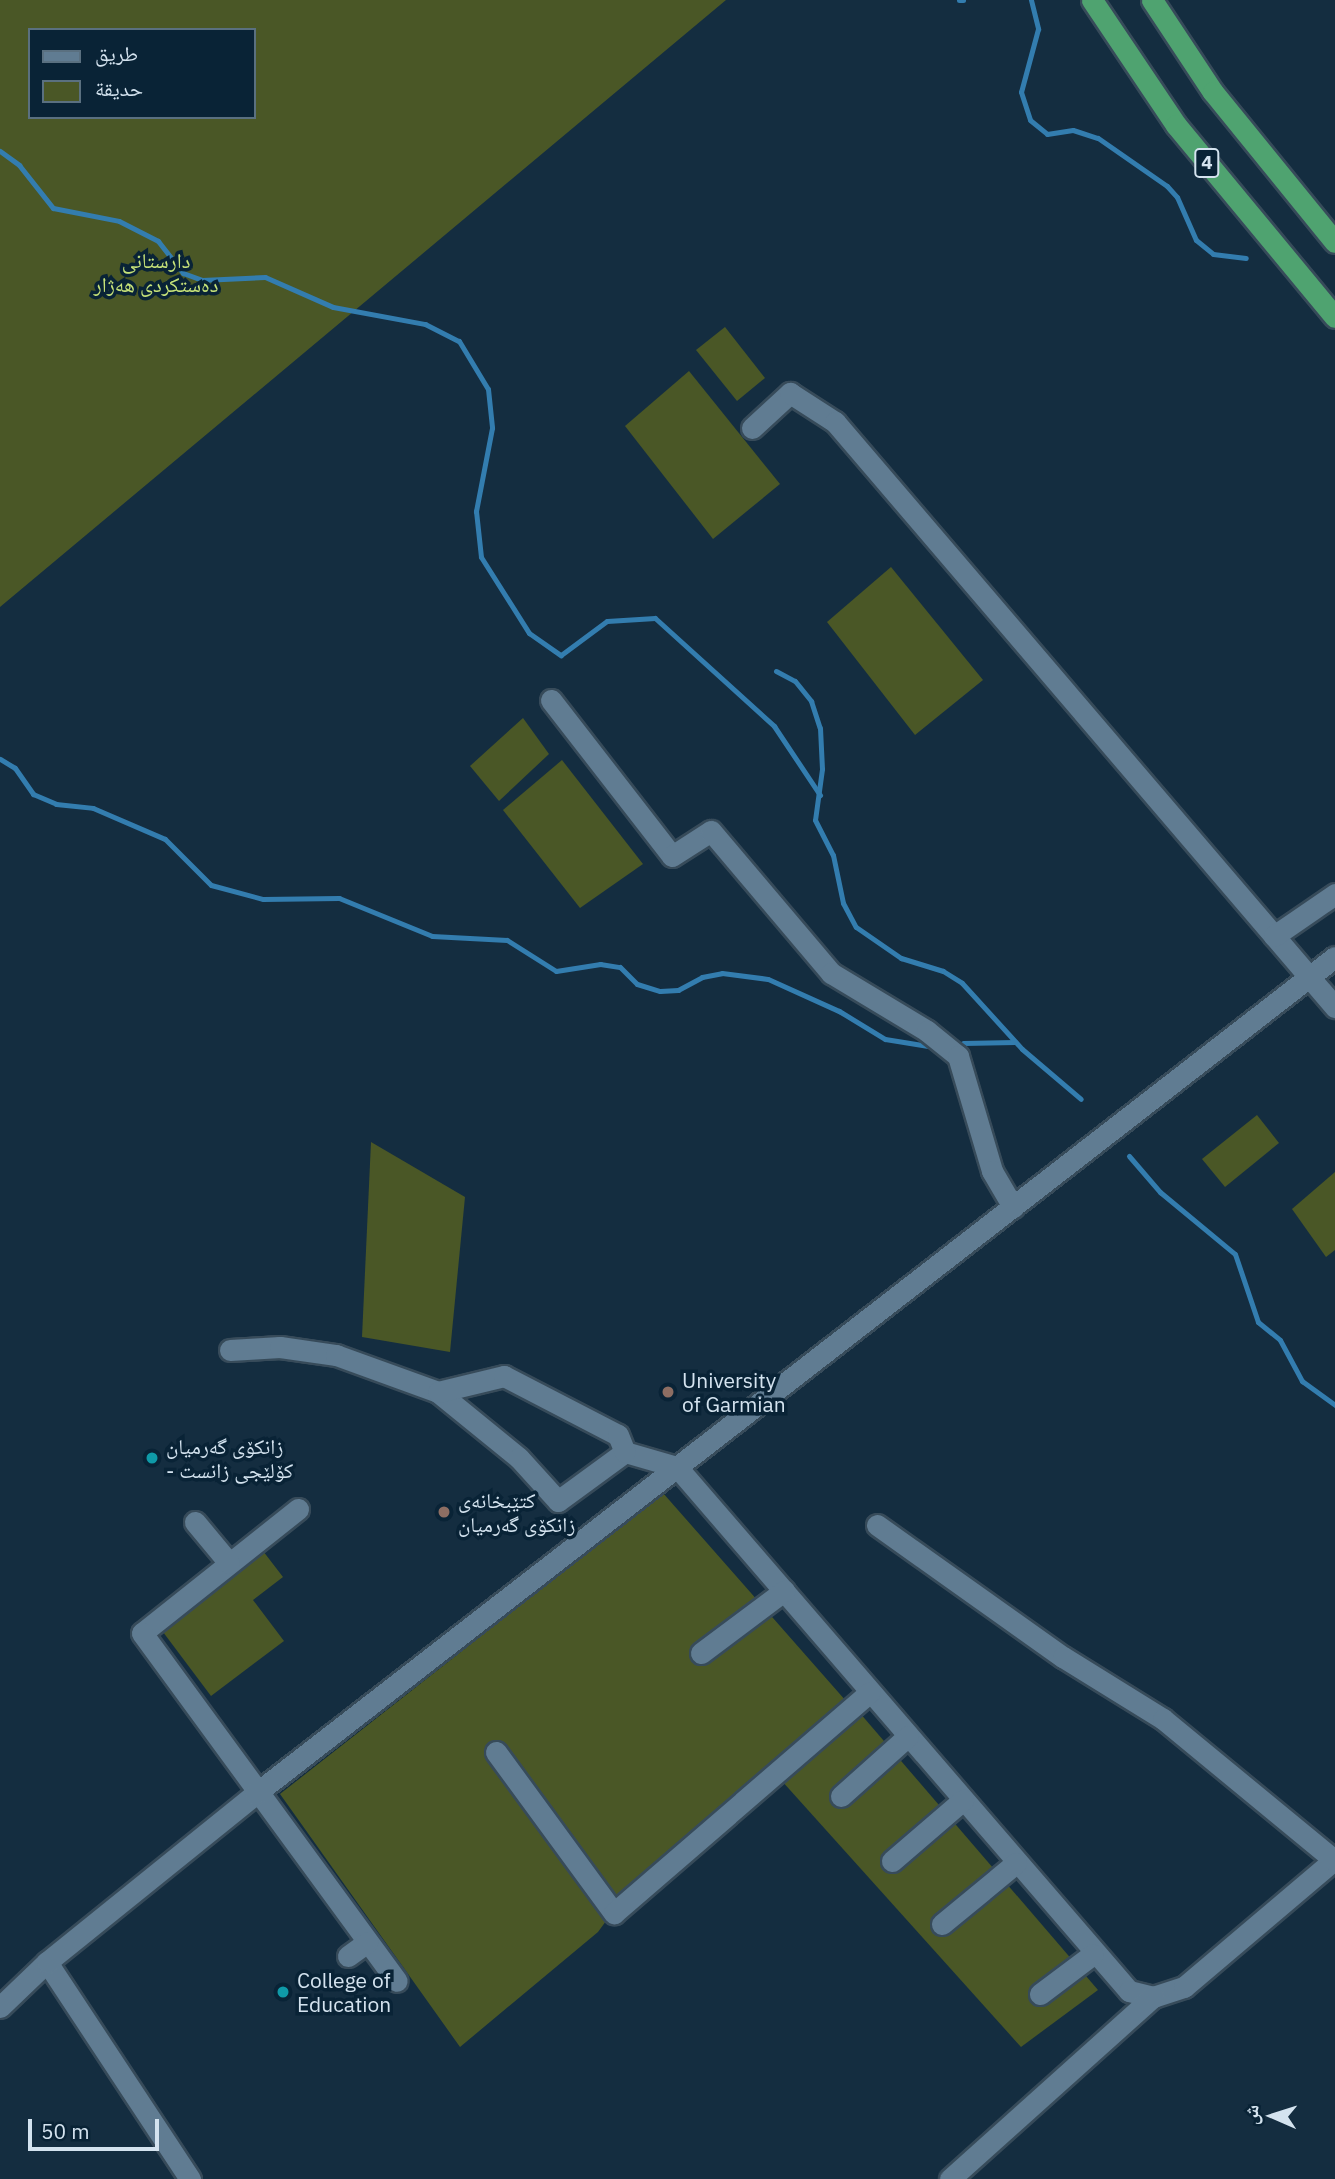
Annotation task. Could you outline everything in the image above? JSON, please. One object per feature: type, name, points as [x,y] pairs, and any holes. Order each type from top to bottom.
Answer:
[{"type":"highway","name":"4","points":[[1091,0],[1176,125],[1335,317]]},
{"type":"highway","name":"4","points":[[1152,0],[1213,92],[1335,242]]},
{"type":"street","points":[[1152,0],[1158,0]]},
{"type":"street","points":[[752,428],[790,393],[835,422],[1335,1007]]},
{"type":"street","points":[[551,700],[672,856],[711,831],[831,973],[927,1031],[958,1056],[992,1171],[1013,1207]]},
{"type":"street","points":[[1274,936],[1335,894]]},
{"type":"street","points":[[0,2007],[47,1962],[256,1794],[1335,957]]},
{"type":"street","points":[[230,1349],[280,1347],[335,1355],[438,1392],[519,1458],[558,1502],[625,1452]]},
{"type":"street","points":[[438,1392],[504,1376],[618,1434],[625,1452]]},
{"type":"street","points":[[625,1452],[677,1466],[1121,1987],[1153,1997]]},
{"type":"street","points":[[298,1509],[142,1633],[256,1794],[397,1981]]},
{"type":"street","points":[[195,1522],[229,1563]]},
{"type":"street","points":[[877,1525],[1063,1657],[1163,1718],[1335,1859],[1184,1987],[1153,1997],[950,2179]]},
{"type":"street","points":[[701,1653],[784,1591]]},
{"type":"street","points":[[496,1752],[614,1913],[870,1692]]},
{"type":"street","points":[[841,1796],[908,1736]]},
{"type":"street","points":[[891,1861],[962,1800]]},
{"type":"street","points":[[942,1924],[1016,1863]]},
{"type":"street","points":[[348,1956],[367,1942]]},
{"type":"street","points":[[1040,1994],[1093,1954]]},
{"type":"street","points":[[47,1962],[190,2179]]},
{"type":"green space","name":"دارستانی دەستکردی هەژار","points":[[0,0],[726,0],[0,607]]},
{"type":"green space","points":[[725,327],[765,378],[737,401],[696,350]]},
{"type":"green space","points":[[689,371],[780,484],[713,539],[625,426]]},
{"type":"green space","points":[[891,567],[983,680],[915,735],[827,622]]},
{"type":"green space","points":[[523,718],[549,754],[499,801],[470,766]]},
{"type":"green space","points":[[562,760],[643,864],[580,908],[503,810]]},
{"type":"green space","points":[[1257,1115],[1279,1143],[1225,1187],[1202,1159]]},
{"type":"green space","points":[[371,1142],[465,1197],[450,1352],[362,1337]]},
{"type":"green space","points":[[1335,1172],[1335,1250],[1326,1257],[1292,1209]]},
{"type":"green space","points":[[663,1493],[846,1701],[625,1895],[598,1932],[460,2047],[280,1794]]},
{"type":"green space","points":[[263,1551],[283,1577],[253,1600],[284,1641],[211,1696],[160,1628]]},
{"type":"green space","points":[[859,1712],[1098,1990],[1021,2047],[781,1780]]},
{"type":"waterway","points":[[1031,0],[1038,29],[1021,92],[1030,120],[1047,134],[1073,130],[1098,138],[1167,186],[1177,197],[1196,240],[1213,254],[1246,258]]},
{"type":"waterway","points":[[0,151],[19,165],[53,208],[119,221],[158,241],[183,273],[202,280],[265,277],[333,307],[425,324],[459,341],[488,389],[492,428],[476,511],[481,557],[529,633],[561,655],[607,621],[655,618],[774,726],[820,795]]},
{"type":"waterway","points":[[776,671],[795,681],[811,701],[820,728],[822,769],[815,820],[833,855],[843,903],[856,927],[901,958],[943,971],[962,983],[1022,1049],[1081,1099]]},
{"type":"waterway","points":[[0,759],[15,768],[33,794],[56,804],[93,808],[165,839],[211,885],[263,899],[339,898],[432,936],[507,940],[556,971],[600,964],[620,967],[637,984],[660,991],[678,990],[702,977],[722,973],[768,979],[839,1011],[885,1039],[934,1047]]},
{"type":"waterway","points":[[963,1043],[1015,1042]]},
{"type":"waterway","points":[[1129,1156],[1160,1192],[1235,1254],[1258,1322],[1280,1340],[1302,1381],[1335,1405]]},
{"type":"place","name":"University of Garmian","points":[[668,1392]]},
{"type":"place","name":"زانکۆی گەرمیان - کۆلێجی زانست","points":[[152,1458]]},
{"type":"place","name":"کتێبخانەی زانکۆی گەرمیان","points":[[444,1512]]},
{"type":"place","name":"College of Education","points":[[283,1992]]}]
